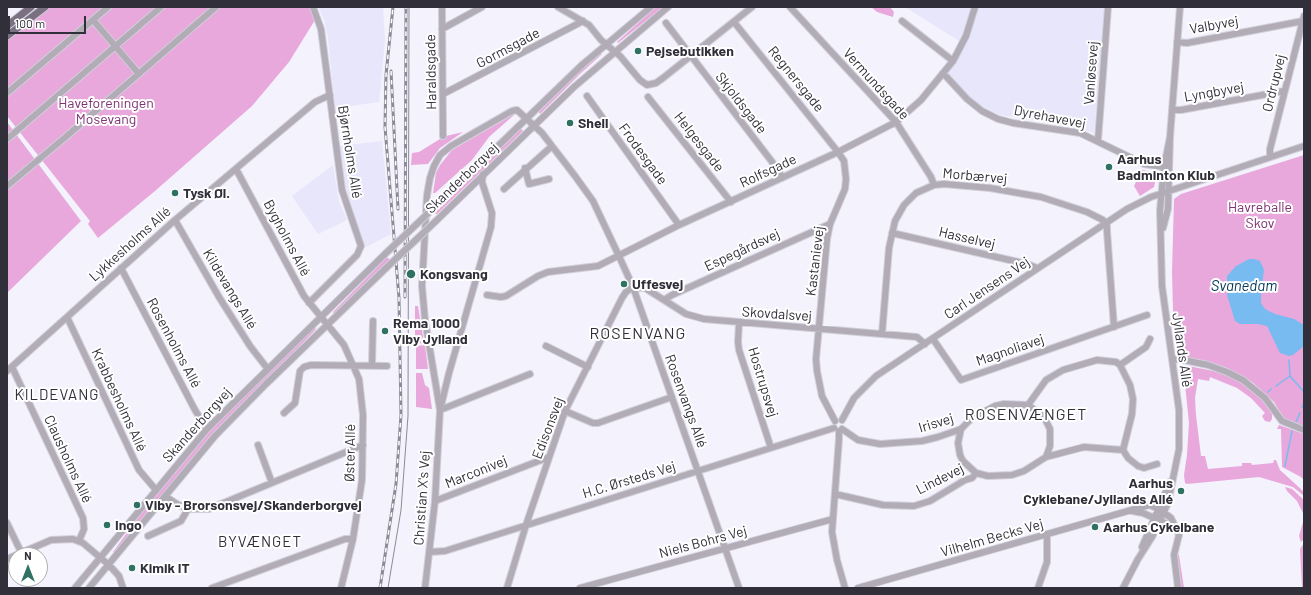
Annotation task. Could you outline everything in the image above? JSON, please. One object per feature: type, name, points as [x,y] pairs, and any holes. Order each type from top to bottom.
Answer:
[{"type":"main road","points":[[7,26],[31,7]]},
{"type":"main road","points":[[7,36],[45,7]]},
{"type":"street","points":[[7,93],[108,7]]},
{"type":"street","points":[[7,139],[161,7]]},
{"type":"street","points":[[7,186],[216,7]]},
{"type":"street","name":"Bjørnholms Allé","points":[[309,303],[357,255],[361,246],[342,190],[321,29],[313,7]]},
{"type":"street","name":"Haraldsgade","points":[[442,7],[443,136]]},
{"type":"street","points":[[442,29],[482,7]]},
{"type":"street","points":[[558,7],[583,21],[615,51],[640,80],[648,85],[656,83],[752,7]]},
{"type":"street","name":"Skanderborgvej","points":[[75,588],[207,429],[267,368],[526,118],[606,44],[651,7]]},
{"type":"street","name":"Skanderborgvej","points":[[89,588],[231,419],[534,125],[615,51],[668,7]]},
{"type":"street","name":"Vermundsgade","points":[[790,7],[896,122],[931,177],[934,185]]},
{"type":"street","name":"Rolfsgade","points":[[618,254],[838,152],[896,122],[921,100],[953,61],[966,36],[975,7]]},
{"type":"street","name":"Vanløsevej","points":[[1098,140],[1108,7]]},
{"type":"street","name":"Jyllands Allé","points":[[1161,233],[1168,210],[1170,137],[1180,7]]},
{"type":"street","name":"Valbyvej","points":[[1177,42],[1187,43],[1303,18]]},
{"type":"street","name":"Ordrupvej","points":[[1270,157],[1270,149],[1303,18]]},
{"type":"street","points":[[93,20],[139,74]]},
{"type":"street","name":"Gormsgade","points":[[443,94],[447,94],[583,21]]},
{"type":"street","points":[[902,21],[953,61]]},
{"type":"street","name":"Regnersgade","points":[[734,22],[838,152]]},
{"type":"street","name":"Skjoldsgade","points":[[666,23],[782,178]]},
{"type":"street","name":"Dyrehavevej","points":[[943,74],[967,99],[982,111],[998,119],[1013,123],[1066,130],[1098,140],[1144,164],[1164,168]]},
{"type":"street","name":"Lyngbyvej","points":[[1172,110],[1181,110],[1284,91]]},
{"type":"street","name":"Lykkesholms Allé","points":[[10,369],[120,268],[175,220],[315,102],[330,95]]},
{"type":"street","name":"Frodesgade","points":[[587,96],[679,225]]},
{"type":"street","name":"Helgesgade","points":[[648,97],[731,202]]},
{"type":"street","name":"Christian X's Vej","points":[[440,410],[425,320],[422,286],[427,195],[430,178],[440,155],[463,137],[512,111],[519,111],[526,118]]},
{"type":"street","name":"Rosenvangs Allé","points":[[526,118],[552,146],[592,201],[633,287],[739,588]]},
{"type":"street","name":"Jyllands Allé","points":[[1123,588],[1158,519],[1175,470],[1179,449],[1180,425],[1163,299],[1161,233],[1164,168],[1170,137]]},
{"type":"street","points":[[504,188],[525,168],[552,146]]},
{"type":"street","name":"Carl Jensens Vej","points":[[842,420],[854,398],[866,384],[1127,209],[1169,191],[1304,146]]},
{"type":"street","name":"Kastanievej","points":[[835,421],[827,409],[819,385],[816,359],[827,239],[830,224],[841,201],[846,179],[844,161],[838,152]]},
{"type":"street","points":[[525,168],[529,184],[549,179]]},
{"type":"street","name":"Bygholms Allé","points":[[236,169],[309,303],[320,317]]},
{"type":"street","name":"Christian X's Vej","points":[[425,588],[430,552],[440,410],[448,372],[491,226],[492,213],[482,182],[483,174]]},
{"type":"street","name":"Morbærvej","points":[[882,334],[892,233],[897,216],[904,205],[916,193],[934,185],[953,184],[1041,197],[1087,212],[1105,223]]},
{"type":"street","name":"Kildevangs Allé","points":[[175,220],[223,303],[250,346],[267,368]]},
{"type":"street","points":[[1105,223],[1108,231],[1114,327]]},
{"type":"street","name":"Espegårdsvej","points":[[664,300],[672,295],[830,224]]},
{"type":"street","name":"Hasselvej","points":[[892,233],[1027,264],[1037,268]]},
{"type":"street","points":[[487,295],[501,297],[506,296],[538,276],[548,272],[592,268],[618,254]]},
{"type":"street","name":"Rosenholms Allé","points":[[120,268],[195,410],[207,429]]},
{"type":"street","name":"Skovdalsvej","points":[[633,287],[645,288],[693,316],[739,323],[917,337],[925,344]]},
{"type":"street","name":"Edisonsvej","points":[[508,588],[526,525],[565,411],[622,298],[626,292],[633,287]]},
{"type":"street","name":"Magnoliavej","points":[[933,339],[961,380],[1147,315]]},
{"type":"street","name":"Krabbesholms Allé","points":[[67,317],[139,470],[156,490]]},
{"type":"street","points":[[320,317],[328,325]]},
{"type":"street","points":[[372,366],[373,321]]},
{"type":"street","name":"Hostrupsvej","points":[[739,323],[739,350],[771,448]]},
{"type":"street","name":"Øster Allé","points":[[328,325],[344,345],[355,367],[361,390],[363,445],[362,480],[354,539],[342,588]]},
{"type":"street","points":[[1120,364],[1141,351],[1150,339]]},
{"type":"street","points":[[546,346],[588,367]]},
{"type":"street","points":[[1172,360],[1179,359],[1208,365],[1243,380],[1265,398],[1282,421],[1304,430]]},
{"type":"street","points":[[1046,457],[1050,446],[1050,429],[1044,417],[1028,405],[1046,380],[1063,370],[1098,360],[1116,362],[1120,364],[1130,384],[1133,399],[1132,414],[1123,450],[1128,458],[1138,466],[1144,468],[1158,464]]},
{"type":"street","points":[[284,413],[295,403],[300,371],[304,367],[311,365],[355,367],[387,366]]},
{"type":"street","name":"Clausholms Allé","points":[[10,369],[83,518],[84,529],[79,541]]},
{"type":"street","points":[[440,410],[530,374]]},
{"type":"street","points":[[565,411],[598,423],[672,397]]},
{"type":"street","name":"Irisvej","points":[[838,429],[858,440],[880,444],[922,441],[961,429],[972,418],[995,406],[1004,404],[1028,405]]},
{"type":"street","points":[[838,429],[844,425],[842,420],[835,421],[840,439],[833,519],[834,546],[845,588]]},
{"type":"street","name":"H.C. Ørsteds Vej","points":[[430,552],[445,551],[771,448],[838,429]]},
{"type":"street","points":[[961,429],[958,443],[960,455],[963,461],[976,474]]},
{"type":"street","points":[[258,445],[272,483]]},
{"type":"street","points":[[165,496],[188,509],[209,509],[363,445]]},
{"type":"street","name":"Lindevej","points":[[835,494],[883,505],[914,506],[930,501],[965,480],[972,478],[976,474],[988,476],[1012,475],[1024,471],[1046,457],[1084,447],[1123,450]]},
{"type":"street","name":"Marconivej","points":[[434,501],[549,457]]},
{"type":"street","name":"Vilhelm Becks Vej","points":[[858,588],[1149,506],[1161,510]]},
{"type":"street","points":[[148,536],[181,521],[188,509]]},
{"type":"street","points":[[1161,510],[1174,521],[1179,535],[1174,555],[1178,588]]},
{"type":"street","points":[[1132,511],[1140,511],[1176,528]]},
{"type":"street","name":"Niels Bohrs Vej","points":[[580,588],[833,519]]},
{"type":"street","points":[[7,523],[19,547]]},
{"type":"street","points":[[1038,588],[1047,562],[1047,534]]},
{"type":"street","points":[[34,547],[57,538],[67,538],[79,541],[109,564],[119,576],[123,588]]},
{"type":"street","points":[[212,588],[346,539],[354,539]]},
{"type":"shaded area","points":[[318,7],[383,7],[385,40],[379,102],[335,108],[328,38],[324,19]]},
{"type":"shaded area","points":[[905,7],[1105,7],[1094,133],[1078,128],[1000,115],[976,103],[961,90],[948,72],[964,44]]},
{"type":"shaded area","points":[[382,141],[391,234],[364,248],[344,181],[340,146]]},
{"type":"shaded area","points":[[333,165],[339,202],[347,220],[318,234],[292,196]]},
{"type":"green space","points":[[50,7],[103,7],[7,89],[7,40]]},
{"type":"green space","name":"Haveforeningen Mosevang","points":[[112,7],[309,7],[315,20],[289,62],[252,106],[155,191],[98,238],[88,224],[90,221],[7,116],[7,96]]},
{"type":"green space","points":[[656,7],[663,7],[618,43],[617,42]]},
{"type":"green space","points":[[871,7],[890,7],[894,12],[893,17],[877,12]]},
{"type":"green space","points":[[601,53],[602,54],[540,114],[539,112],[577,74]]},
{"type":"green space","points":[[514,115],[489,137],[472,160],[435,193],[433,193],[436,173],[440,165],[452,150]]},
{"type":"green space","points":[[7,122],[81,221],[7,293]]},
{"type":"green space","points":[[521,128],[523,131],[437,214],[434,214],[435,211]]},
{"type":"green space","points":[[463,132],[440,148],[428,164],[411,165],[412,153],[419,152],[440,139],[446,138],[446,136]]},
{"type":"green space","name":"Havreballe Skov","points":[[1304,155],[1304,428],[1284,419],[1274,402],[1252,382],[1225,367],[1182,357],[1173,310],[1172,272],[1174,199],[1181,194]]},
{"type":"green space","points":[[1142,170],[1157,173],[1154,187],[1140,196],[1134,186]]},
{"type":"green space","points":[[387,257],[390,260],[334,314],[333,312]]},
{"type":"green space","points":[[415,306],[418,306],[424,343],[415,344]]},
{"type":"green space","points":[[314,327],[316,329],[212,435],[114,553],[113,552],[140,515],[209,432]]},
{"type":"green space","points":[[425,345],[428,369],[416,369],[416,346]]},
{"type":"green space","points":[[1183,365],[1219,372],[1234,378],[1262,398],[1272,411],[1272,419],[1270,422],[1265,421],[1262,416],[1265,413],[1251,398],[1237,388],[1210,377],[1209,381],[1198,379],[1195,398],[1196,415],[1201,456],[1205,456],[1208,469],[1242,466],[1242,463],[1251,463],[1252,465],[1273,463],[1274,460],[1276,460],[1280,470],[1303,491],[1304,496],[1293,487],[1259,477],[1185,483],[1184,475],[1189,423]]},
{"type":"green space","points":[[416,373],[422,373],[425,385],[429,388],[432,409],[416,407]]},
{"type":"green space","points":[[1279,425],[1304,434],[1304,480],[1282,467],[1281,429],[1277,429]]},
{"type":"green space","points":[[1285,487],[1292,489],[1304,500],[1304,539],[1301,542],[1299,536],[1303,522],[1303,513],[1297,501]]},
{"type":"green space","points":[[1304,543],[1304,588],[1302,588],[1300,549]]},
{"type":"green space","points":[[1177,553],[1179,555],[1184,588],[1179,588]]},
{"type":"water","name":"Svanedam","points":[[1249,259],[1260,261],[1264,270],[1261,303],[1265,309],[1275,314],[1294,319],[1304,325],[1304,346],[1293,355],[1289,356],[1280,353],[1267,326],[1258,324],[1240,324],[1235,321],[1227,295],[1227,276],[1236,266]]},
{"type":"waterway","points":[[1289,360],[1290,376],[1304,392]]},
{"type":"waterway","points":[[1276,386],[1290,376]]},
{"type":"waterway","points":[[1268,392],[1271,389]]},
{"type":"waterway","points":[[1296,422],[1300,413]]},
{"type":"waterway","points":[[1285,466],[1292,431]]},
{"type":"tram line","points":[[388,588],[401,510],[408,416],[409,7]]},
{"type":"railway","points":[[380,588],[396,484],[401,415],[399,298],[385,127],[386,75],[393,7]]},
{"type":"railway","points":[[405,297],[406,7]]},
{"type":"railway","points":[[391,71],[398,209]]},
{"type":"place","name":"Pejsebutikken","points":[[638,51]]},
{"type":"place","name":"Shell","points":[[570,123]]},
{"type":"place","name":"Aarhus Badminton Klub","points":[[1109,167]]},
{"type":"place","name":"Tysk Øl.","points":[[175,193]]},
{"type":"place","name":"Kongsvang","points":[[411,274]]},
{"type":"place","name":"Uffesvej","points":[[624,284]]},
{"type":"place","name":"Rema 1000 Viby Jylland","points":[[385,331]]},
{"type":"place","name":"Aarhus Cyklebane/Jyllands Allé","points":[[1181,491]]},
{"type":"place","name":"Viby - Brorsonsvej/Skanderborgvej","points":[[137,505]]},
{"type":"place","name":"Ingo","points":[[107,525]]},
{"type":"place","name":"Aarhus Cykelbane","points":[[1095,527]]},
{"type":"place","name":"Kimik IT","points":[[132,568]]},
{"type":"district","name":"ROSENVANG","points":[[638,334]]},
{"type":"district","name":"KILDEVANG","points":[[57,395]]},
{"type":"district","name":"ROSENVÆNGET","points":[[1026,415]]},
{"type":"district","name":"BYVÆNGET","points":[[260,542]]}]
